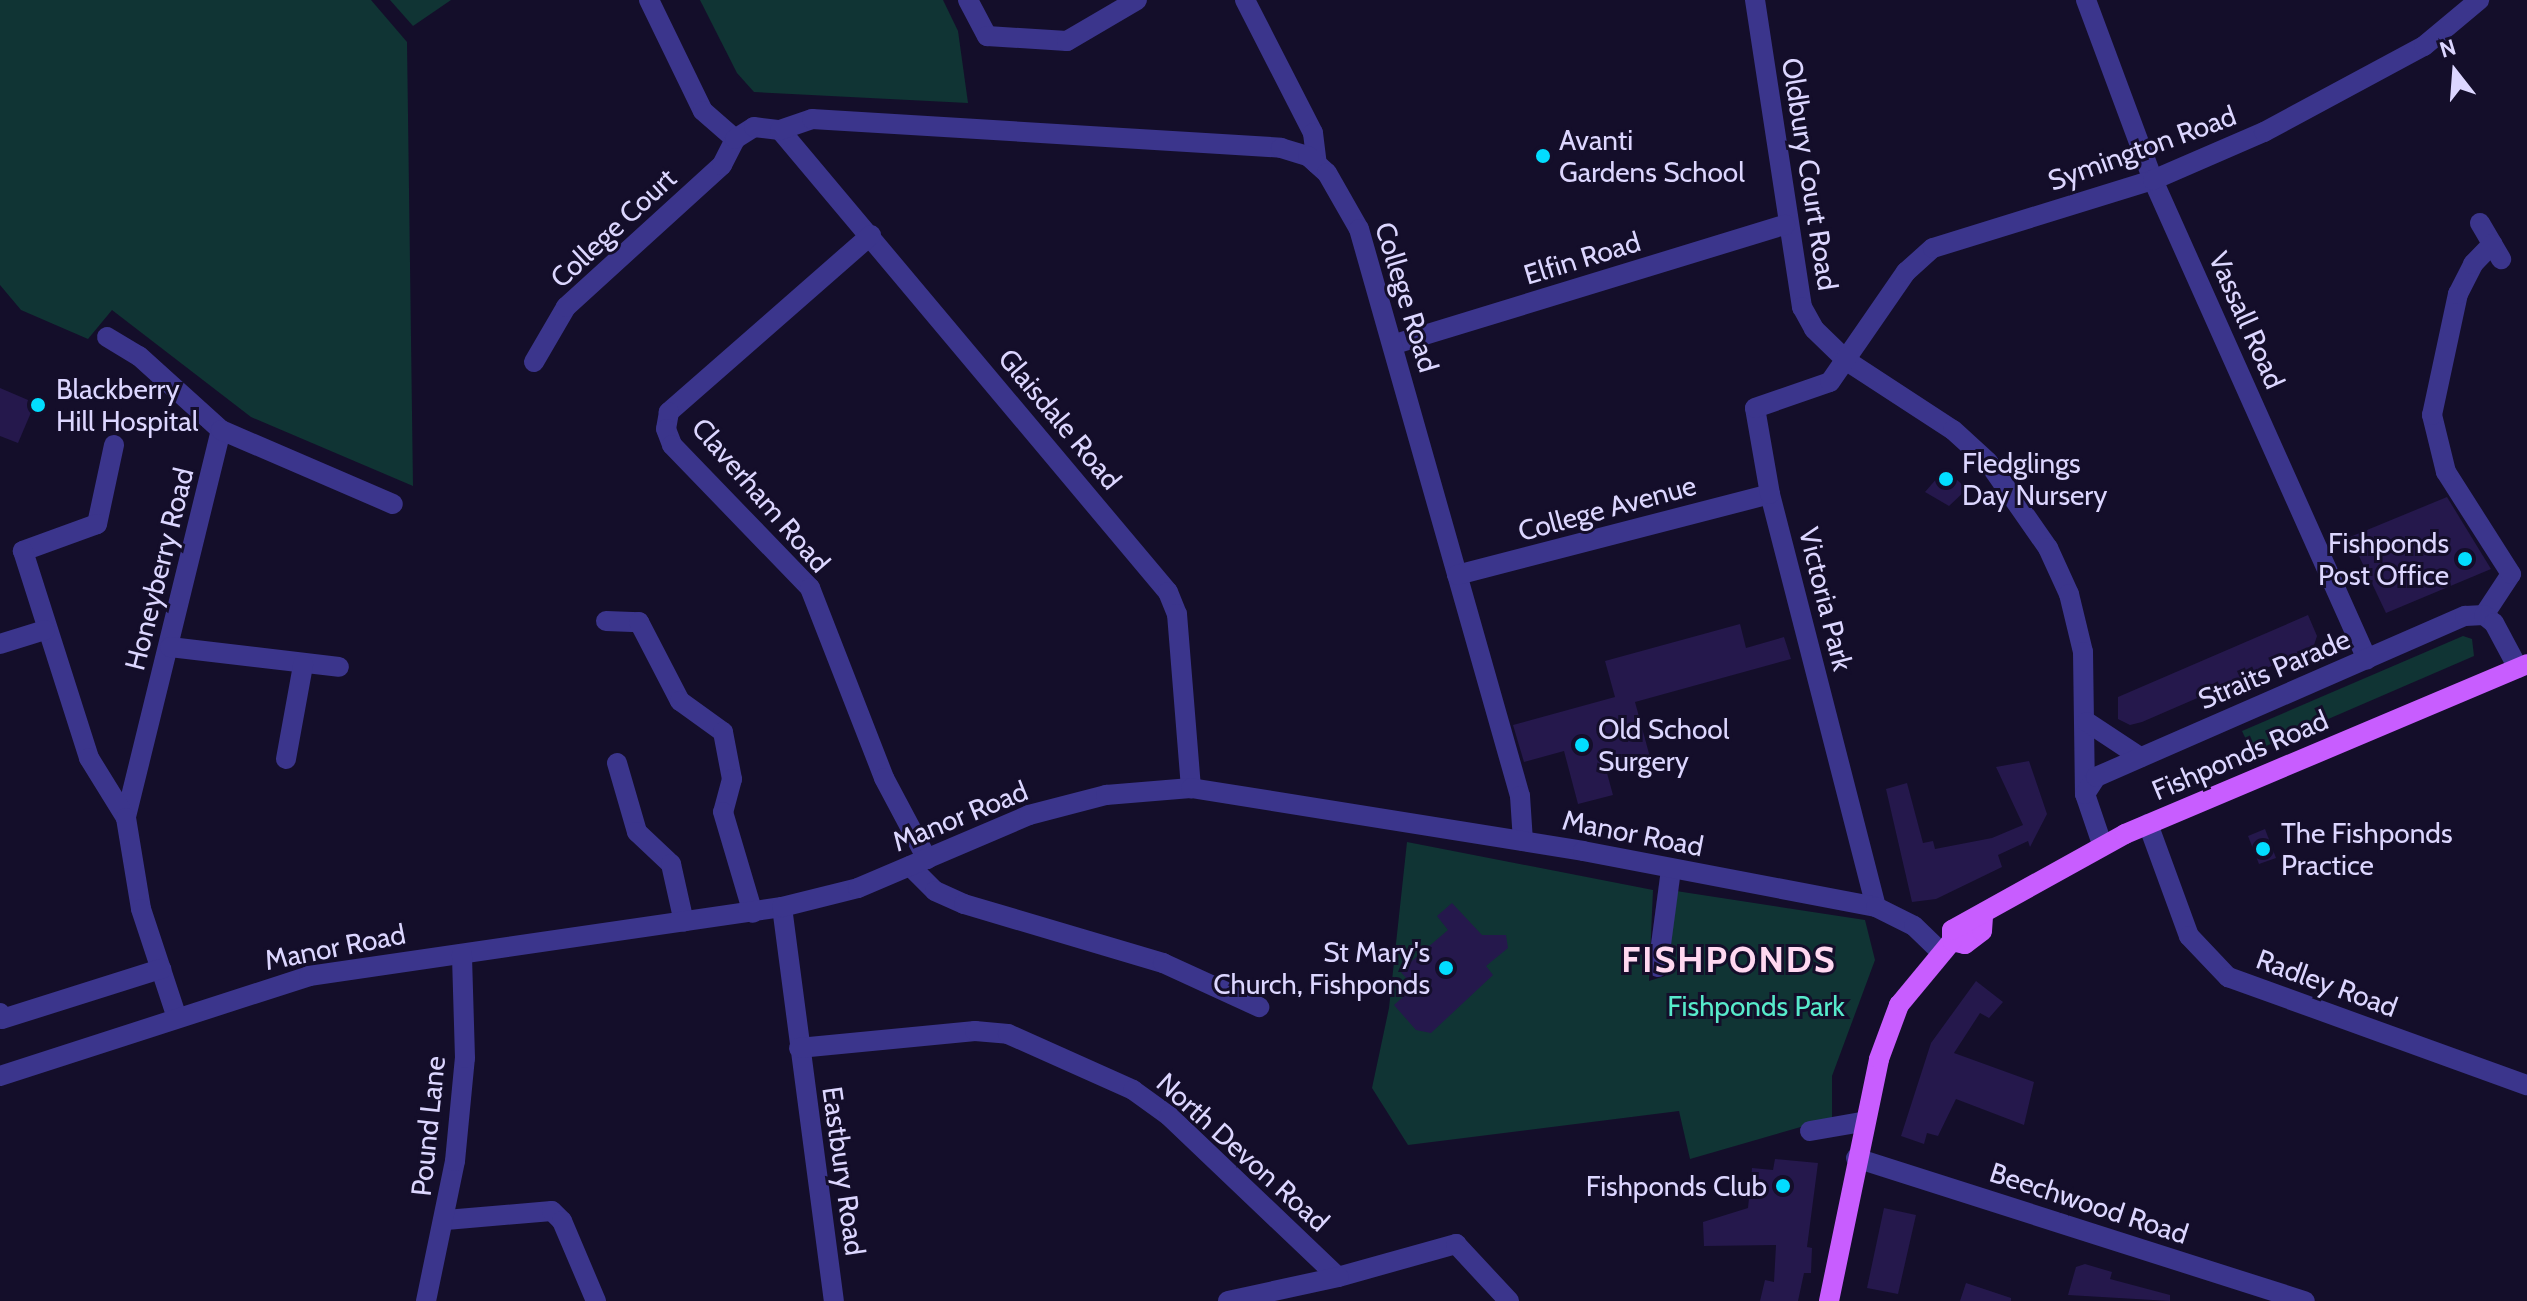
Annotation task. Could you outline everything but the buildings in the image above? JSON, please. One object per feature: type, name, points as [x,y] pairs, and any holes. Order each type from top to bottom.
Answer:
[{"type":"main road","name":"Fishponds Road","points":[[1829,1301],[1862,1122],[1899,1005],[1946,946],[1956,926],[1972,913],[1983,915],[2102,844],[2522,666]]},
{"type":"street","points":[[649,0],[703,111],[735,139],[754,127],[780,130],[812,119],[1281,148],[1317,164]]},
{"type":"street","points":[[968,0],[987,36],[1067,41],[1137,0]]},
{"type":"street","points":[[1245,0],[1313,133],[1317,164]]},
{"type":"street","name":"Oldbury Court Road","points":[[1755,0],[1785,225],[1808,319],[1847,361],[1953,430],[2021,503],[2069,594],[2083,652],[2087,722],[2085,794]]},
{"type":"street","name":"Vassall Road","points":[[2086,0],[2153,180],[2367,659]]},
{"type":"street","name":"Symington Road","points":[[1847,361],[1906,272],[1933,248],[2153,180],[2337,97],[2424,46],[2479,0]]},
{"type":"street","name":"Glaisdale Road","points":[[780,130],[1168,592],[1177,614],[1191,788]]},
{"type":"street","name":"College Court","points":[[534,362],[566,307],[722,165],[735,139]]},
{"type":"street","name":"College Road","points":[[1317,164],[1359,229],[1395,344],[1520,796],[1523,841]]},
{"type":"street","points":[[2480,223],[2496,251],[2473,264],[2458,294],[2432,415],[2446,472],[2511,574],[2484,615],[2500,630],[2522,666]]},
{"type":"street","name":"Elfin Road","points":[[1395,344],[1785,225]]},
{"type":"street","name":"Claverham Road","points":[[871,235],[669,412],[666,429],[672,445],[810,588],[918,863],[935,891],[964,904],[1163,963],[1259,1007]]},
{"type":"street","points":[[107,337],[139,356],[221,430],[393,504]]},
{"type":"street","name":"Victoria Park","points":[[1847,361],[1820,388],[1755,408],[1770,494],[1876,907]]},
{"type":"street","name":"Honeyberry Road","points":[[126,818],[221,430]]},
{"type":"street","points":[[114,445],[97,524],[23,551],[45,630],[98,779],[126,818],[141,909],[176,1015]]},
{"type":"street","name":"College Avenue","points":[[1457,575],[1770,494]]},
{"type":"street","name":"Straits Parade","points":[[2085,794],[2096,777],[2140,757],[2465,616],[2484,615]]},
{"type":"street","points":[[606,621],[639,622],[680,701],[723,732],[732,779],[723,812],[753,913]]},
{"type":"street","points":[[0,644],[45,630]]},
{"type":"street","points":[[170,647],[339,667]]},
{"type":"street","points":[[286,759],[303,665]]},
{"type":"street","points":[[2087,722],[2140,757]]},
{"type":"street","points":[[617,763],[637,832],[671,864],[684,922]]},
{"type":"street","name":"Manor Road","points":[[0,1076],[176,1015],[309,976],[782,907],[858,888],[1039,812],[1106,795],[1191,788],[1523,841],[1876,907],[1946,946]]},
{"type":"street","points":[[2085,794],[2102,844]]},
{"type":"street","name":"Radley Road","points":[[2148,824],[2189,936],[2228,977],[2527,1085]]},
{"type":"street","points":[[1658,967],[1671,869]]},
{"type":"street","points":[[782,907],[799,1048]]},
{"type":"street","name":"Pound Lane","points":[[426,1301],[446,1220],[465,1058],[462,954]]},
{"type":"street","points":[[0,1013],[2,1019],[161,969]]},
{"type":"street","name":"North Devon Road","points":[[799,1048],[975,1031],[1008,1034],[1133,1090],[1169,1116],[1338,1277]]},
{"type":"street","name":"Eastbury Road","points":[[799,1048],[834,1301]]},
{"type":"street","points":[[1810,1131],[1862,1122]]},
{"type":"street","name":"Beechwood Road","points":[[1856,1158],[2305,1301]]},
{"type":"street","points":[[446,1220],[552,1211],[562,1221],[596,1301]]},
{"type":"street","points":[[1228,1301],[1338,1277],[1456,1244],[1509,1301]]},
{"type":"street","points":[[420,1301],[426,1301]]},
{"type":"green space","points":[[0,0],[371,0],[407,42],[413,486],[251,417],[112,310],[88,339],[21,310],[0,285]]},
{"type":"green space","points":[[390,0],[451,0],[413,26]]},
{"type":"green space","points":[[700,0],[943,0],[958,31],[968,103],[754,92],[737,73]]},
{"type":"green space","points":[[2463,636],[2472,639],[2474,656],[2252,752],[2242,731]]},
{"type":"green space","name":"Fishponds Park","points":[[1407,842],[1653,890],[1649,981],[1665,976],[1676,891],[1865,920],[1875,960],[1832,1076],[1832,1118],[1690,1159],[1679,1111],[1408,1145],[1372,1088],[1389,1008]]},
{"type":"place","name":"Avanti Gardens School","points":[[1543,156]]},
{"type":"place","name":"Blackberry Hill Hospital","points":[[38,405]]},
{"type":"place","name":"Fledglings Day Nursery","points":[[1946,479]]},
{"type":"place","name":"Fishponds Post Office","points":[[2465,559]]},
{"type":"place","name":"Old School Surgery","points":[[1582,745]]},
{"type":"place","name":"The Fishponds Practice","points":[[2263,849]]},
{"type":"place","name":"St Mary's Church, Fishponds","points":[[1446,968]]},
{"type":"place","name":"Fishponds Club","points":[[1783,1186]]},
{"type":"district","name":"FISHPONDS","points":[[1729,960]]}]
